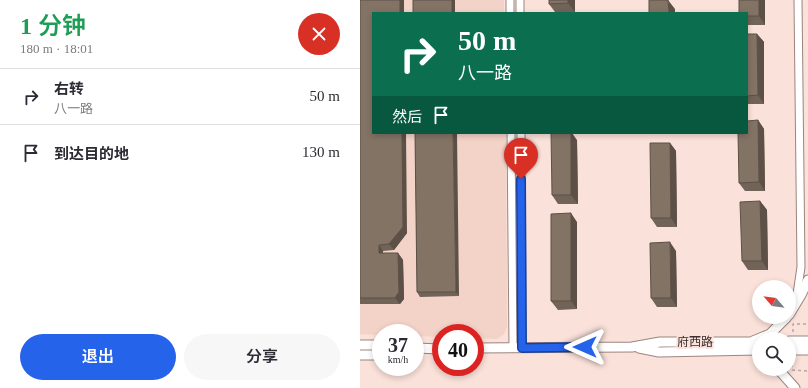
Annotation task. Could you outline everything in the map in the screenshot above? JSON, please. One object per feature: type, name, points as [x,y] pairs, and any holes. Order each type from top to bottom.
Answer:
[{"type":"street","points":[[510,0],[510,12]]},
{"type":"street","points":[[520,0],[520,12]]},
{"type":"street","points":[[796,294],[801,267],[798,0]]},
{"type":"street","points":[[511,134],[518,348]]},
{"type":"street","points":[[518,348],[521,134]]},
{"type":"street","points":[[796,304],[802,295],[808,280]]},
{"type":"street","points":[[772,332],[780,324]]},
{"type":"street","points":[[796,342],[808,341]]},
{"type":"street","name":"府西路","points":[[484,348],[632,347],[660,342],[752,344]]},
{"type":"street","points":[[360,345],[372,345]]},
{"type":"street","points":[[796,350],[808,350]]},
{"type":"street","points":[[360,355],[372,355]]},
{"type":"street","points":[[787,378],[791,388]]},
{"type":"street","points":[[787,378],[795,388]]},
{"type":"shaded area","points":[[360,0],[504,0],[504,12],[372,12],[372,134],[506,134],[507,327],[504,334],[497,339],[484,338],[484,324],[432,324],[432,337],[424,336],[424,324],[372,324],[372,335],[360,334]]},
{"type":"building","points":[[360,0],[400,0],[400,12],[372,12],[372,134],[402,134],[403,227],[389,244],[379,245],[379,253],[398,253],[399,292],[395,298],[360,298]]},
{"type":"building","points":[[413,0],[452,0],[452,12],[413,12]]},
{"type":"building","points":[[549,0],[568,0],[568,3],[549,4]]},
{"type":"building","points":[[649,0],[668,0],[669,12],[649,12]]},
{"type":"building","points":[[739,0],[759,0],[759,16],[748,16],[748,12],[739,12]]},
{"type":"building","points":[[748,34],[757,34],[758,95],[748,96]]},
{"type":"building","points":[[758,120],[759,182],[739,183],[738,134],[748,134],[748,121]]},
{"type":"building","points":[[415,134],[453,134],[456,292],[417,292]]},
{"type":"building","points":[[551,134],[571,134],[571,195],[552,195]]},
{"type":"building","points":[[650,143],[670,143],[671,218],[651,218]]},
{"type":"building","points":[[760,201],[762,261],[742,261],[740,202]]},
{"type":"building","points":[[571,213],[571,301],[551,301],[551,214]]},
{"type":"building","points":[[670,242],[671,298],[651,298],[650,243]]},
{"type":"route","points":[[521,179],[522,348],[585,347]]}]
